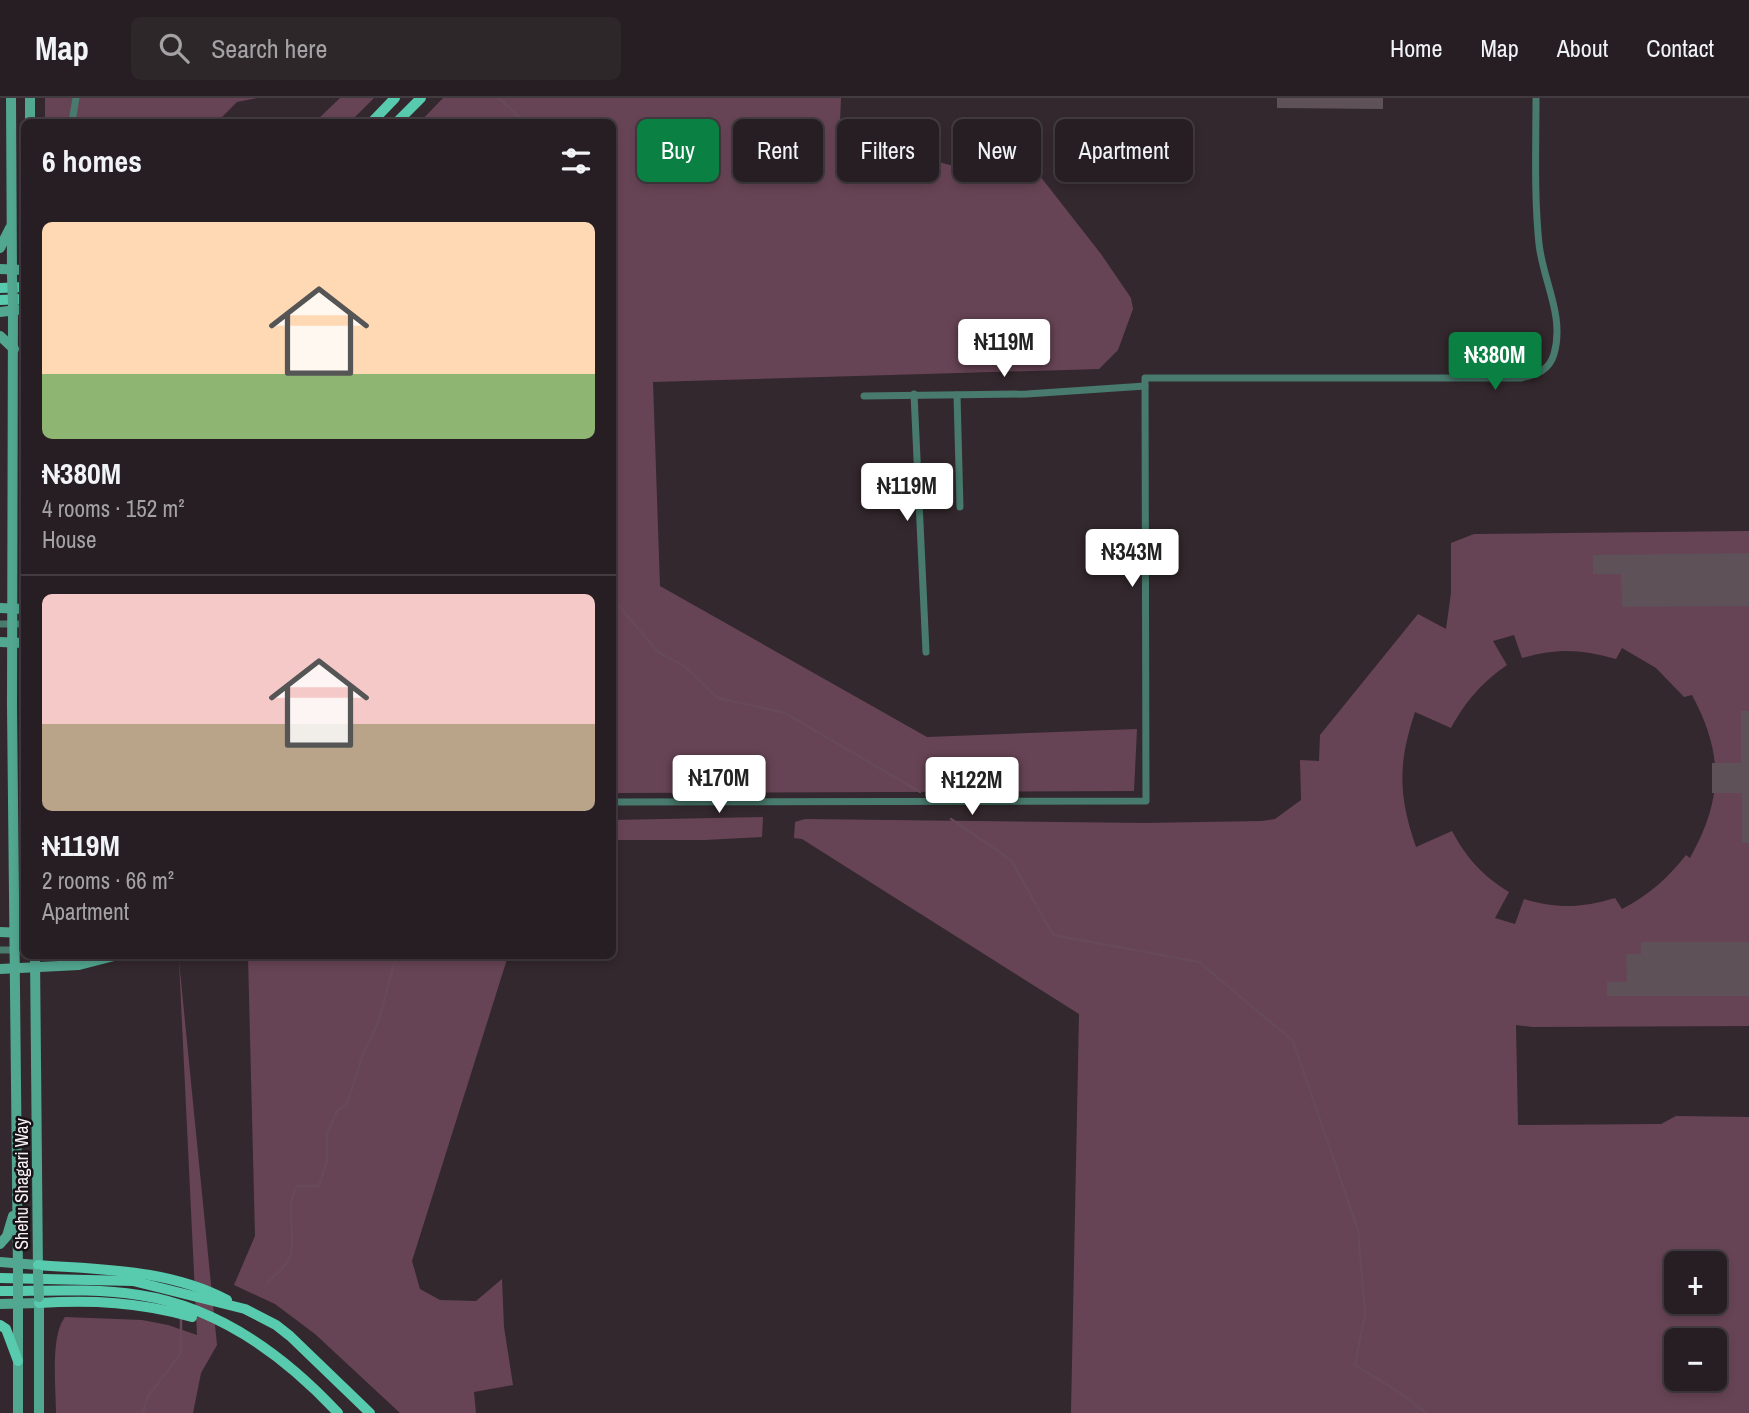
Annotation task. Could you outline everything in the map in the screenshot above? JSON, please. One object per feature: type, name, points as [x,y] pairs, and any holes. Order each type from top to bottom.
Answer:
[{"type":"main road","name":"Shehu Shagari Way","points":[[11,98],[12,273],[19,305],[14,349],[12,643],[20,933],[20,950],[15,969],[18,1413]]},
{"type":"main road","points":[[30,98],[30,119]]},
{"type":"main road","points":[[375,119],[395,98]]},
{"type":"main road","points":[[400,119],[421,98]]},
{"type":"main road","points":[[0,248],[12,225]]},
{"type":"main road","points":[[0,269],[12,273],[21,271]]},
{"type":"main road","points":[[0,288],[21,287]]},
{"type":"main road","points":[[0,300],[19,305]]},
{"type":"main road","points":[[0,312],[19,305]]},
{"type":"main road","points":[[0,336],[14,349]]},
{"type":"main road","points":[[0,608],[21,609]]},
{"type":"main road","points":[[0,642],[21,643]]},
{"type":"main road","points":[[0,932],[20,933]]},
{"type":"main road","name":"Shehu Shagari Way","points":[[35,959],[39,1413]]},
{"type":"main road","points":[[0,969],[79,965],[102,959]]},
{"type":"main road","points":[[0,1244],[10,1230],[17,1202]]},
{"type":"main road","points":[[0,1262],[17,1268],[125,1271],[170,1278],[208,1290],[276,1325],[370,1413]]},
{"type":"main road","points":[[0,1278],[133,1281],[245,1309]]},
{"type":"main road","points":[[0,1291],[93,1292],[142,1296],[196,1311],[245,1333],[280,1358],[338,1413]]},
{"type":"main road","points":[[0,1304],[39,1300],[128,1303],[171,1311],[245,1333]]},
{"type":"main road","points":[[0,1325],[6,1329],[18,1361]]},
{"type":"street","points":[[72,119],[76,98]]},
{"type":"street","points":[[616,802],[1146,801],[1145,378],[1521,378],[1539,373],[1549,365],[1554,353],[1557,329],[1554,304],[1543,272],[1539,245],[1536,98]]},
{"type":"street","points":[[864,396],[1027,394],[1145,386]]},
{"type":"street","points":[[914,394],[926,652]]},
{"type":"street","points":[[957,395],[960,507]]},
{"type":"street","points":[[0,624],[21,624]]},
{"type":"street","points":[[0,950],[20,950]]},
{"type":"shaded area","points":[[45,98],[257,98],[237,102],[220,119],[45,119]]},
{"type":"shaded area","points":[[340,98],[374,98],[353,119],[318,119]]},
{"type":"shaded area","points":[[443,98],[841,98],[840,119],[837,119],[837,182],[939,182],[939,162],[953,165],[953,182],[1041,182],[1041,177],[1101,254],[1131,298],[1133,309],[1118,350],[1099,369],[653,382],[660,586],[927,737],[1137,729],[1134,791],[616,793],[616,119],[423,119]]},
{"type":"shaded area","points":[[1749,531],[1749,1026],[1516,1025],[1518,1125],[1661,1124],[1676,1116],[1749,1117],[1749,1413],[1071,1413],[1079,1014],[802,839],[794,838],[795,822],[805,819],[1144,823],[1275,819],[1301,800],[1300,760],[1319,761],[1320,735],[1418,614],[1446,629],[1451,593],[1451,543],[1474,534]],"holes":[[[1514,635],[1522,658],[1569,651],[1616,659],[1622,648],[1656,668],[1684,697],[1692,695],[1710,737],[1714,757],[1714,796],[1701,837],[1690,858],[1686,855],[1657,886],[1622,909],[1615,898],[1570,906],[1524,899],[1515,924],[1495,918],[1509,892],[1476,866],[1452,831],[1416,847],[1406,811],[1402,779],[1405,747],[1415,712],[1451,728],[1475,693],[1507,665],[1493,641]]]},
{"type":"shaded area","points":[[763,817],[762,837],[705,840],[616,840],[616,820]]},
{"type":"shaded area","points":[[248,959],[507,959],[412,1261],[420,1289],[440,1300],[476,1301],[502,1279],[504,1327],[513,1385],[474,1392],[476,1413],[400,1413],[315,1334],[275,1304],[234,1285],[255,1236]]},
{"type":"shaded area","points":[[179,961],[217,1345],[201,1373],[193,1413],[56,1413],[57,1336],[65,1317],[142,1320],[197,1335]]},
{"type":"building","points":[[1277,98],[1383,98],[1383,109],[1277,108]]},
{"type":"building","points":[[1749,553],[1749,606],[1622,607],[1621,574],[1593,574],[1593,555]]},
{"type":"building","points":[[1741,711],[1749,711],[1749,843],[1742,843],[1742,793],[1712,793],[1712,763],[1741,763]]},
{"type":"building","points":[[1641,942],[1749,942],[1749,996],[1607,996],[1607,982],[1627,982],[1626,954],[1641,954]]},
{"type":"waterway","points":[[499,98],[521,119]]},
{"type":"waterway","points":[[616,606],[620,607],[658,652],[684,666],[718,698],[785,713],[920,792]]},
{"type":"waterway","points":[[951,819],[1011,860],[1053,935],[1199,962],[1293,1041],[1358,1230],[1365,1314],[1355,1365],[1402,1394],[1426,1413]]},
{"type":"waterway","points":[[268,1282],[290,1257],[291,1203],[297,1186],[319,1186],[327,1161],[327,1134],[337,1111],[347,1104],[362,1057],[379,1020],[395,959]]},
{"type":"waterway","points":[[143,1413],[148,1396],[181,1353],[181,1319]]}]
